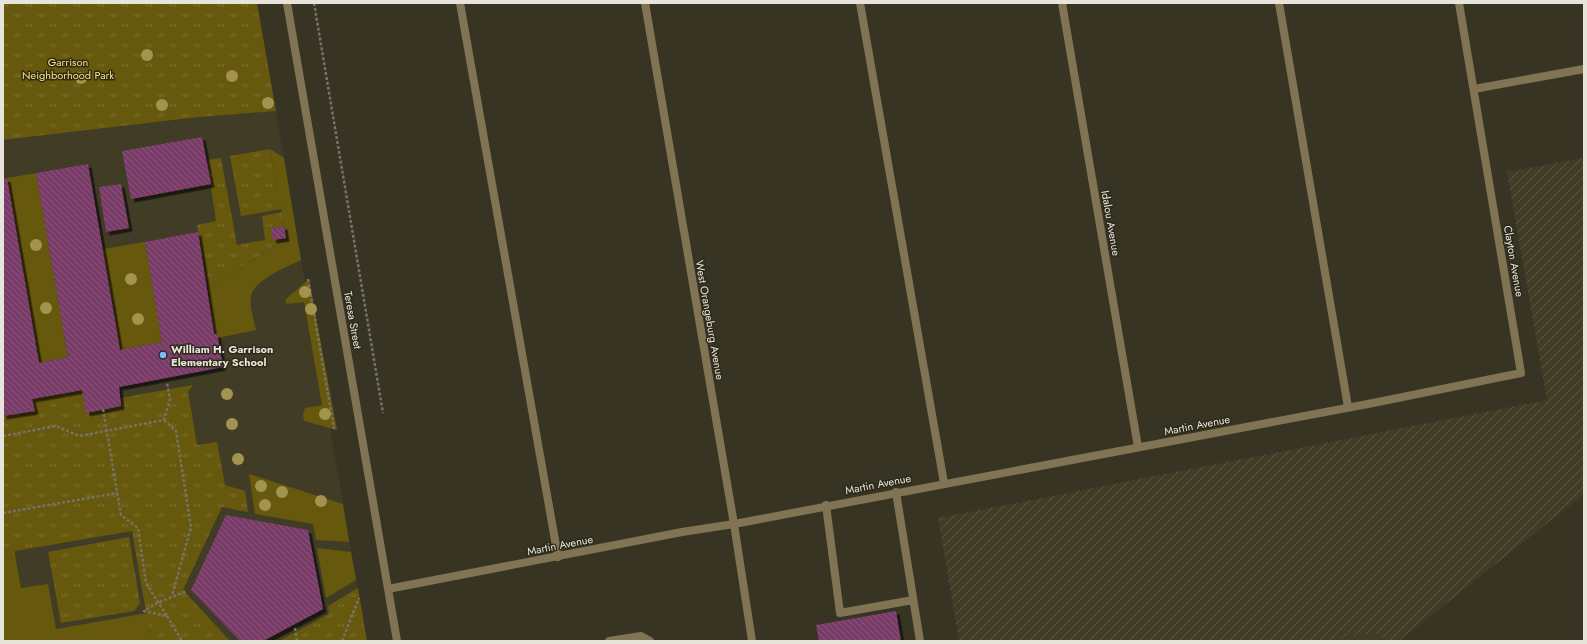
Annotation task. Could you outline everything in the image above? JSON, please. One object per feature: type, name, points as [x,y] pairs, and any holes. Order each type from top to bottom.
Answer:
[{"type":"street","name":"Teresa Street","points":[[287,3],[309,139],[396,641]]},
{"type":"street","points":[[460,3],[558,557]]},
{"type":"street","name":"West Orangeburg Avenue","points":[[645,3],[734,524],[752,641]]},
{"type":"street","points":[[860,3],[944,483]]},
{"type":"street","name":"Idalou Avenue","points":[[1062,3],[1138,447]]},
{"type":"street","points":[[1279,3],[1348,407]]},
{"type":"street","name":"Clayton Avenue","points":[[1373,403],[1521,373],[1459,3]]},
{"type":"street","points":[[1474,88],[1584,69]]},
{"type":"street","name":"Martin Avenue","points":[[388,589],[682,532],[734,524],[826,505],[1373,403]]},
{"type":"street","points":[[896,492],[920,641]]},
{"type":"street","points":[[826,505],[840,613],[913,600]]},
{"type":"street","points":[[609,641],[641,636],[650,641]]},
{"type":"path","points":[[314,3],[383,413]]},
{"type":"path","points":[[308,279],[334,429]]},
{"type":"path","points":[[164,420],[170,398],[167,383]]},
{"type":"path","points":[[103,409],[120,515],[138,528],[146,583],[157,603],[167,616],[182,641]]},
{"type":"path","points":[[3,436],[56,426],[79,436],[164,420]]},
{"type":"path","points":[[164,420],[176,431],[191,527],[172,597]]},
{"type":"path","points":[[3,513],[117,493]]},
{"type":"path","points":[[167,616],[144,611],[157,603],[187,591]]},
{"type":"path","points":[[342,641],[359,598]]},
{"type":"path","points":[[295,628],[297,641]]},
{"type":"shaded area","name":"William H. Garrison Elementary School","points":[[276,111],[305,282],[309,279],[337,430],[330,428],[367,641],[3,641],[3,140],[199,117]]},
{"type":"shaded area","points":[[1584,158],[1584,494],[1399,641],[1386,641],[1374,633],[1327,641],[959,641],[938,518],[1547,400],[1507,172]]},
{"type":"shaded area","points":[[1374,633],[1386,641],[1327,641]]},
{"type":"green space","name":"Garrison Neighborhood Park","points":[[3,3],[257,3],[276,111],[199,117],[3,140]]},
{"type":"green space","points":[[270,149],[284,158],[301,260],[272,274],[258,284],[253,290],[251,304],[256,330],[218,338],[214,334],[208,288],[280,243],[287,242]]},
{"type":"green space","points":[[270,149],[281,209],[241,216],[230,156]]},
{"type":"green space","points":[[221,158],[237,245],[265,240],[262,216],[282,212],[284,226],[272,228],[273,240],[286,238],[287,242],[280,243],[208,288],[197,225],[216,221],[207,160]]},
{"type":"green space","points":[[36,173],[68,357],[39,363],[7,178]]},
{"type":"green space","points":[[145,242],[162,342],[120,350],[103,249]]},
{"type":"green space","points":[[309,279],[337,430],[304,421],[303,415],[305,408],[322,405],[304,302],[287,304],[285,300]]},
{"type":"green space","points":[[193,385],[188,392],[197,445],[217,442],[225,485],[245,491],[248,512],[222,507],[183,590],[230,641],[151,641],[132,531],[15,551],[15,555],[3,557],[3,416],[34,411],[32,399],[82,390],[87,412],[121,406],[120,398]]},
{"type":"green space","points":[[249,474],[343,504],[349,542],[316,540],[313,524],[255,514]]},
{"type":"green space","points":[[129,537],[140,603],[134,611],[61,623],[48,552]]},
{"type":"green space","points":[[317,548],[351,552],[356,580],[326,598]]},
{"type":"green space","points":[[15,555],[21,588],[48,584],[56,629],[147,613],[151,641],[3,641],[3,557]]},
{"type":"green space","points":[[358,588],[367,641],[279,641],[329,614],[328,606]]},
{"type":"building","points":[[202,137],[211,184],[131,199],[122,151]]},
{"type":"building","name":"William H. Garrison Elementary School","points":[[88,164],[120,350],[162,342],[145,242],[198,232],[214,334],[217,334],[223,367],[119,387],[121,406],[86,413],[82,390],[32,399],[35,411],[3,416],[3,179],[7,178],[39,363],[68,357],[36,173]]},
{"type":"building","points":[[121,184],[129,228],[106,232],[99,187]]},
{"type":"building","points":[[284,226],[286,238],[273,240],[271,228]]},
{"type":"building","points":[[226,515],[308,530],[323,609],[263,641],[240,641],[191,590]]},
{"type":"building","points":[[896,611],[901,641],[819,641],[816,625]]},
{"type":"place","name":"William H. Garrison Elementary School","points":[[163,355]]}]
